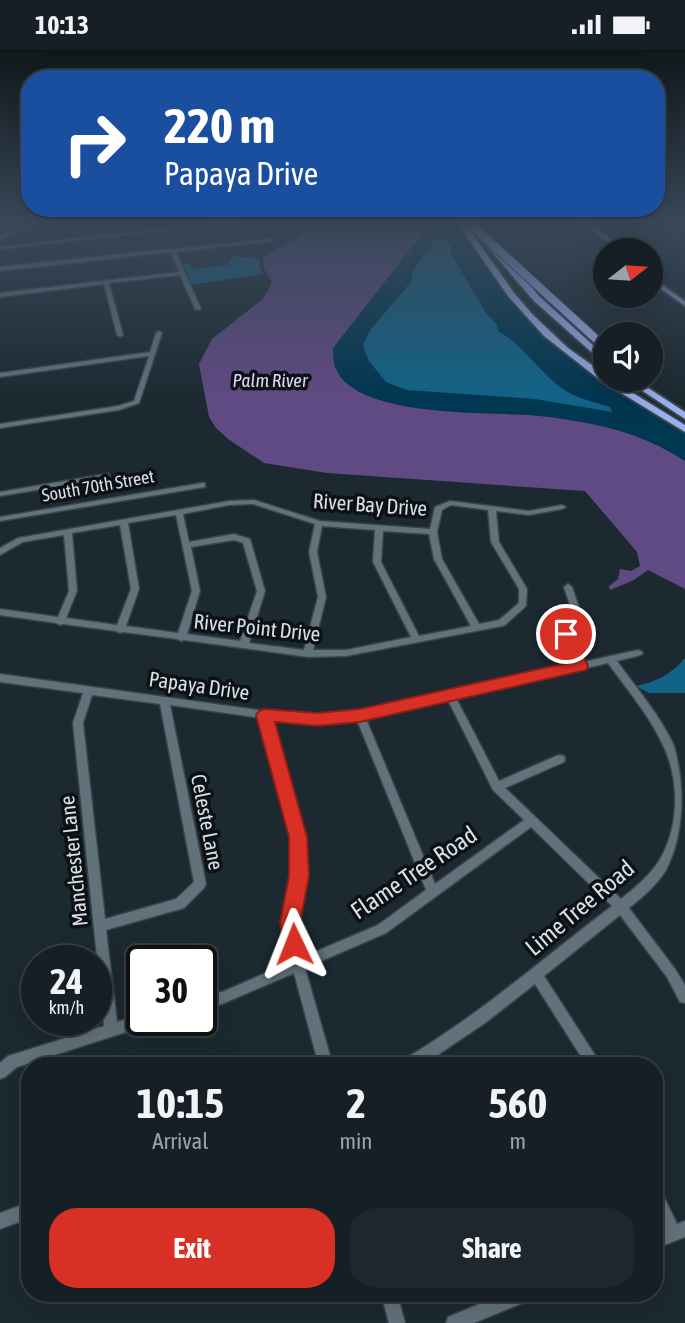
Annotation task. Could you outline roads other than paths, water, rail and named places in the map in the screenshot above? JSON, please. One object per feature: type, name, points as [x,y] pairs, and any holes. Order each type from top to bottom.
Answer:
[{"type":"highway","points":[[502,281],[543,330],[604,379],[685,429]]},
{"type":"highway","points":[[522,281],[593,350]]},
{"type":"highway","points":[[534,281],[593,336]]},
{"type":"highway","points":[[648,392],[685,416]]},
{"type":"highway","points":[[660,392],[685,411]]},
{"type":"main road","points":[[664,281],[685,295]]},
{"type":"main road","points":[[663,284],[685,304]]},
{"type":"street","points":[[0,295],[111,281]]},
{"type":"street","points":[[185,281],[198,309]]},
{"type":"street","points":[[106,282],[120,335]]},
{"type":"street","points":[[0,426],[119,408],[137,402],[159,333]]},
{"type":"street","points":[[0,375],[151,354]]},
{"type":"street","points":[[0,493],[106,476]]},
{"type":"street","name":"South 70th Street","points":[[0,519],[202,485]]},
{"type":"street","name":"River Bay Drive","points":[[0,552],[21,540],[229,503],[254,502],[319,523],[433,532],[438,509],[450,503],[529,513],[562,507]]},
{"type":"street","name":"River Point Drive","points":[[0,612],[308,654],[346,653],[502,623],[523,604],[523,589],[495,542],[492,510]]},
{"type":"street","points":[[179,512],[196,591],[181,638]]},
{"type":"street","points":[[120,630],[135,589],[124,522]]},
{"type":"street","points":[[308,654],[322,597],[313,552],[319,523]]},
{"type":"street","points":[[379,527],[377,562],[416,639]]},
{"type":"street","points":[[60,622],[73,591],[68,531]]},
{"type":"street","points":[[433,532],[438,559],[477,628]]},
{"type":"street","points":[[187,545],[234,537],[247,541],[261,591],[243,646]]},
{"type":"street","points":[[568,587],[580,622],[566,634],[580,666]]},
{"type":"street","name":"Papaya Drive","points":[[0,678],[264,715],[317,719],[360,716],[638,653]]},
{"type":"street","name":"Lime Tree Road","points":[[422,1057],[536,975],[649,883],[671,849],[680,810],[679,778],[657,726],[610,659]]},
{"type":"street","name":"Manchester Lane","points":[[89,690],[78,723],[102,945]]},
{"type":"street","points":[[451,697],[497,787],[620,906],[671,973],[685,997]]},
{"type":"street","name":"Celeste Lane","points":[[100,926],[180,904],[200,884],[164,700]]},
{"type":"street","points":[[264,715],[298,837],[299,876],[290,923],[298,965],[324,1057]]},
{"type":"street","points":[[360,716],[432,890]]},
{"type":"street","points":[[497,787],[560,759]]},
{"type":"street","name":"Flame Tree Road","points":[[217,999],[382,929],[432,890],[531,821]]},
{"type":"street","points":[[536,975],[589,1057]]},
{"type":"street","points":[[26,1057],[92,1036]]},
{"type":"street","points":[[431,1052],[434,1057]]},
{"type":"street","points":[[0,1072],[13,1061],[21,1058]]},
{"type":"street","points":[[663,1206],[679,1231]]},
{"type":"street","points":[[0,1221],[21,1213]]},
{"type":"street","points":[[391,1302],[397,1323]]},
{"type":"street","points":[[454,1323],[504,1302]]},
{"type":"water","name":"Palm River","points":[[385,281],[333,348],[336,369],[348,385],[368,396],[423,409],[540,416],[604,427],[646,440],[685,461],[685,589],[648,570],[634,580],[610,590],[609,586],[618,579],[620,569],[631,571],[640,566],[637,552],[585,491],[327,473],[264,463],[228,439],[209,417],[199,364],[212,339],[264,298],[272,282]]}]
